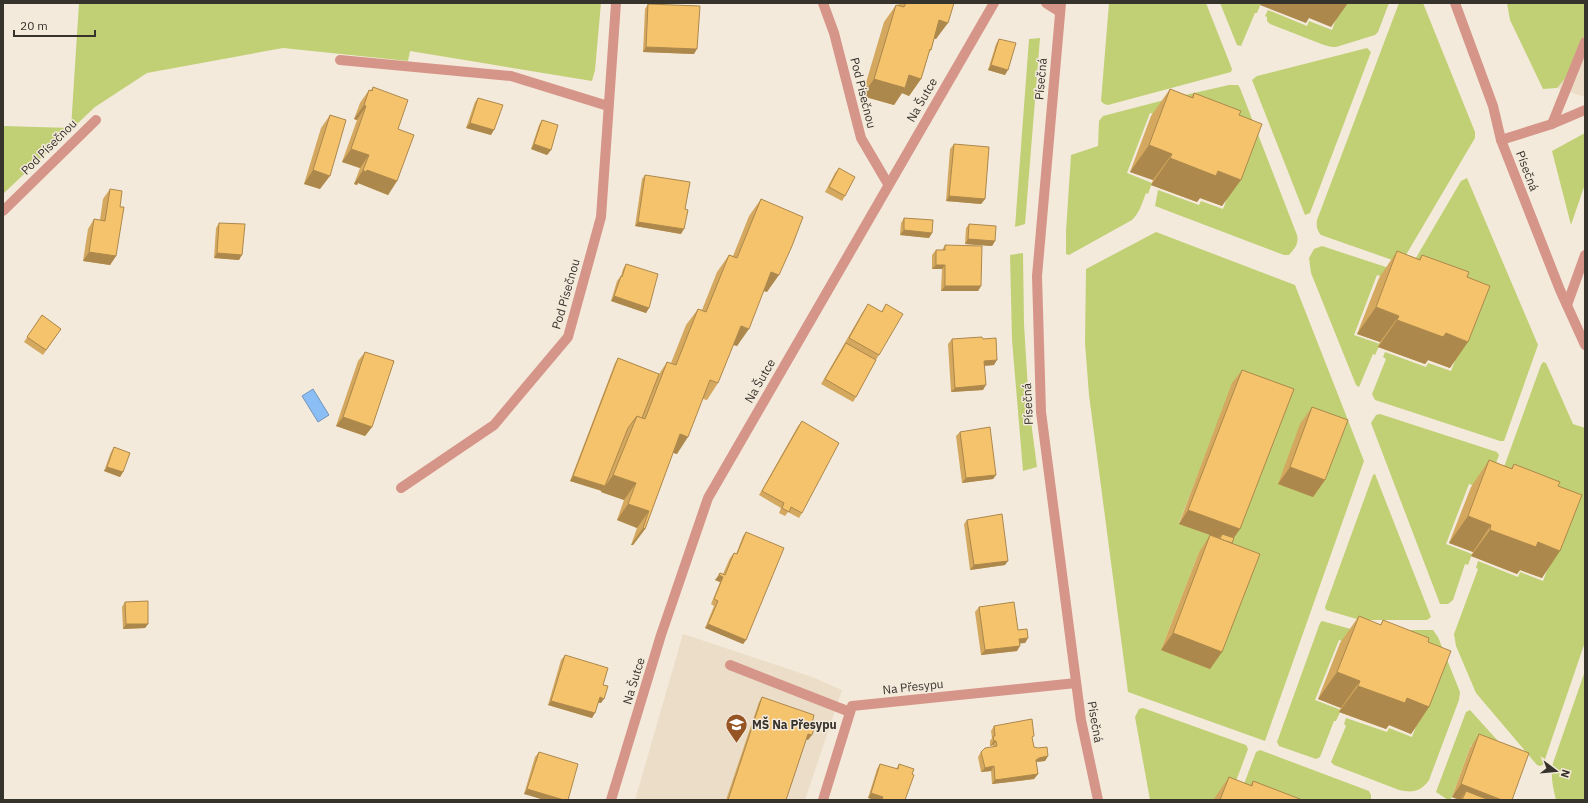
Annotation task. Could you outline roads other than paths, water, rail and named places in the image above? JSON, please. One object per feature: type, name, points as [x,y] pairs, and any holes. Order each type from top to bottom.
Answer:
[{"type":"street","name":"Pod Písečnou","points":[[401,488],[494,425],[568,337],[601,217],[616,3]]},
{"type":"street","name":"Pod Písečnou","points":[[823,3],[834,33],[861,138],[888,184]]},
{"type":"street","name":"Na Šutce","points":[[611,800],[661,635],[708,498],[888,184],[994,3]]},
{"type":"street","points":[[1046,3],[1060,8]]},
{"type":"street","name":"Písečná","points":[[1455,3],[1493,106],[1501,140],[1567,305],[1585,345]]},
{"type":"street","name":"Písečná","points":[[1060,8],[1037,276],[1041,412],[1081,720],[1098,800]]},
{"type":"street","points":[[1552,124],[1585,42]]},
{"type":"street","points":[[340,60],[511,76],[608,106]]},
{"type":"street","points":[[1501,140],[1552,124],[1585,110]]},
{"type":"street","name":"Pod Písečnou","points":[[3,211],[96,120]]},
{"type":"street","points":[[1567,305],[1585,255]]},
{"type":"street","points":[[730,665],[844,708],[850,712],[823,800]]},
{"type":"street","name":"Na Přesypu","points":[[850,712],[852,706],[1076,682]]},
{"type":"water","points":[[313,389],[329,415],[318,422],[302,396]]},
{"type":"place","name":"MŠ Na Přesypu","points":[[737,744]]}]
